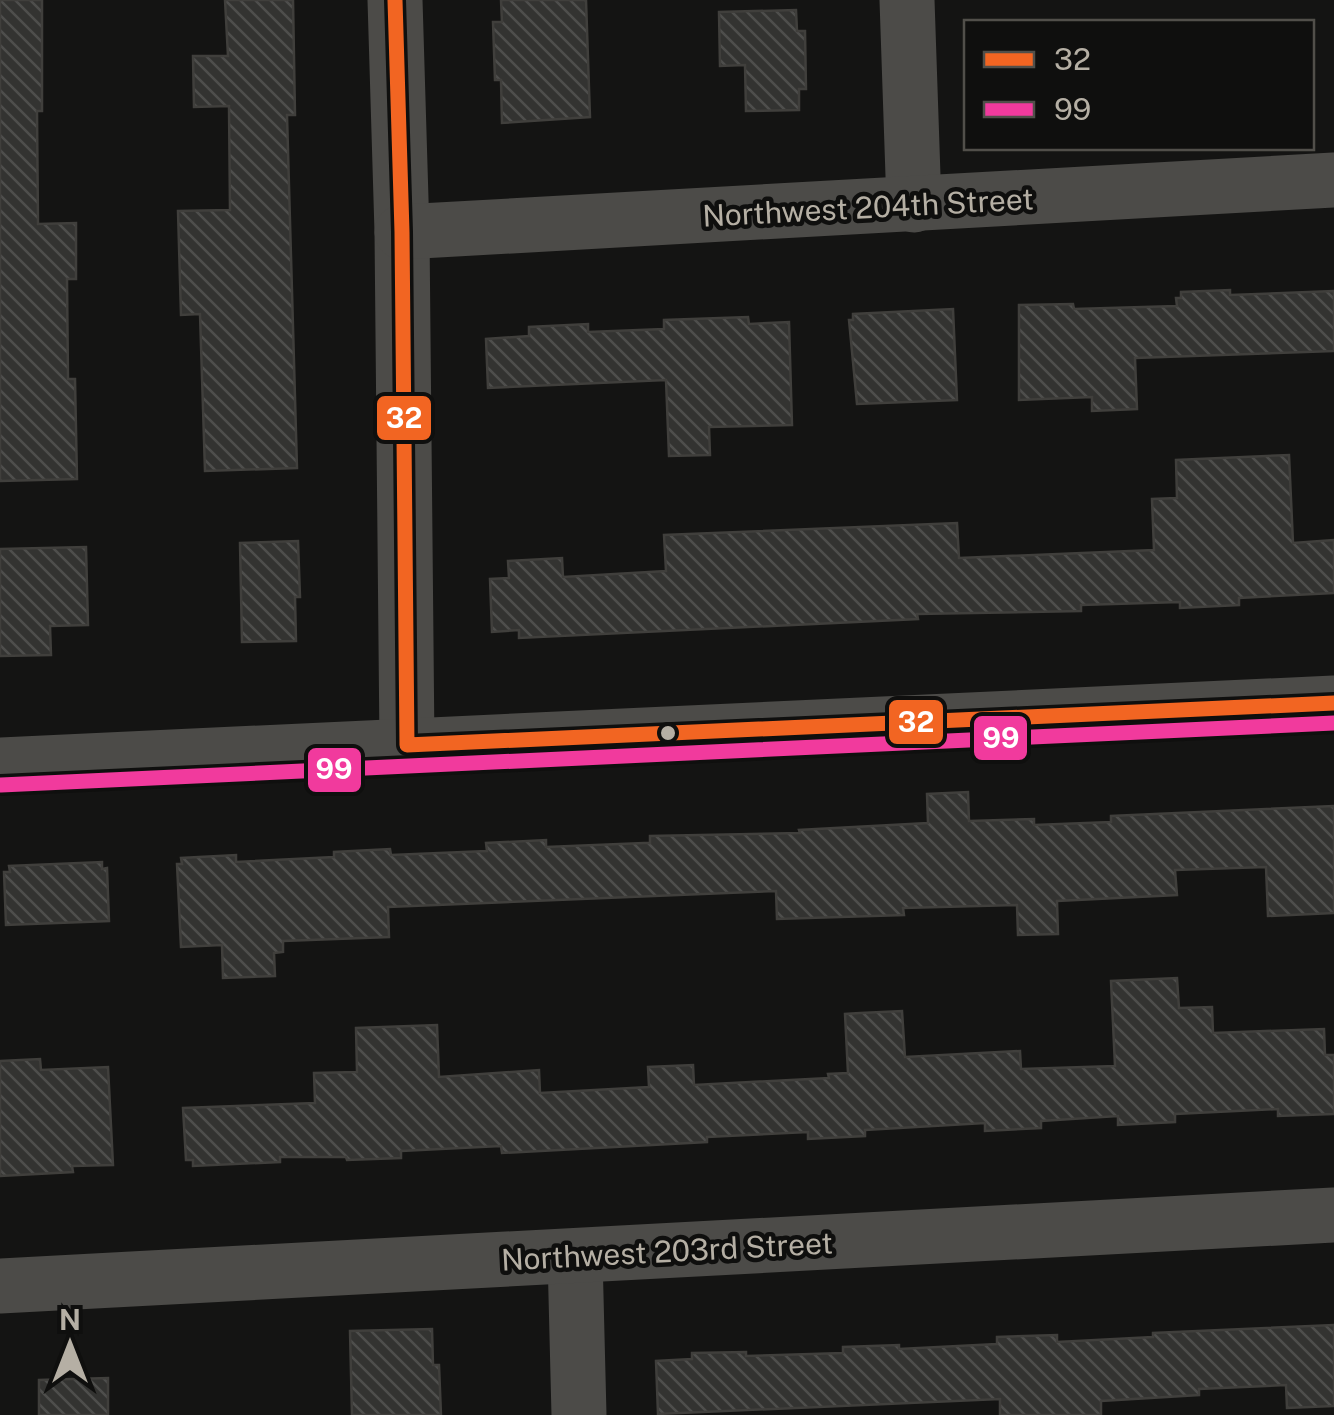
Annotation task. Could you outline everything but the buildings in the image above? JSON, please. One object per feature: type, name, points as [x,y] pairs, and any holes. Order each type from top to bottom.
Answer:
[{"type":"street","points":[[395,0],[402,232],[407,745]]},
{"type":"street","points":[[907,0],[914,204]]},
{"type":"street","name":"Northwest 204th Street","points":[[402,232],[1334,180]]},
{"type":"street","points":[[0,765],[1334,703]]},
{"type":"street","name":"Northwest 203rd Street","points":[[0,1286],[1334,1215]]},
{"type":"street","points":[[575,1256],[579,1415]]},
{"type":"transit line","name":"32","points":[[395,0],[402,232],[407,745],[1334,703]]},
{"type":"transit line","name":"99","points":[[1,785],[1334,723]]}]
